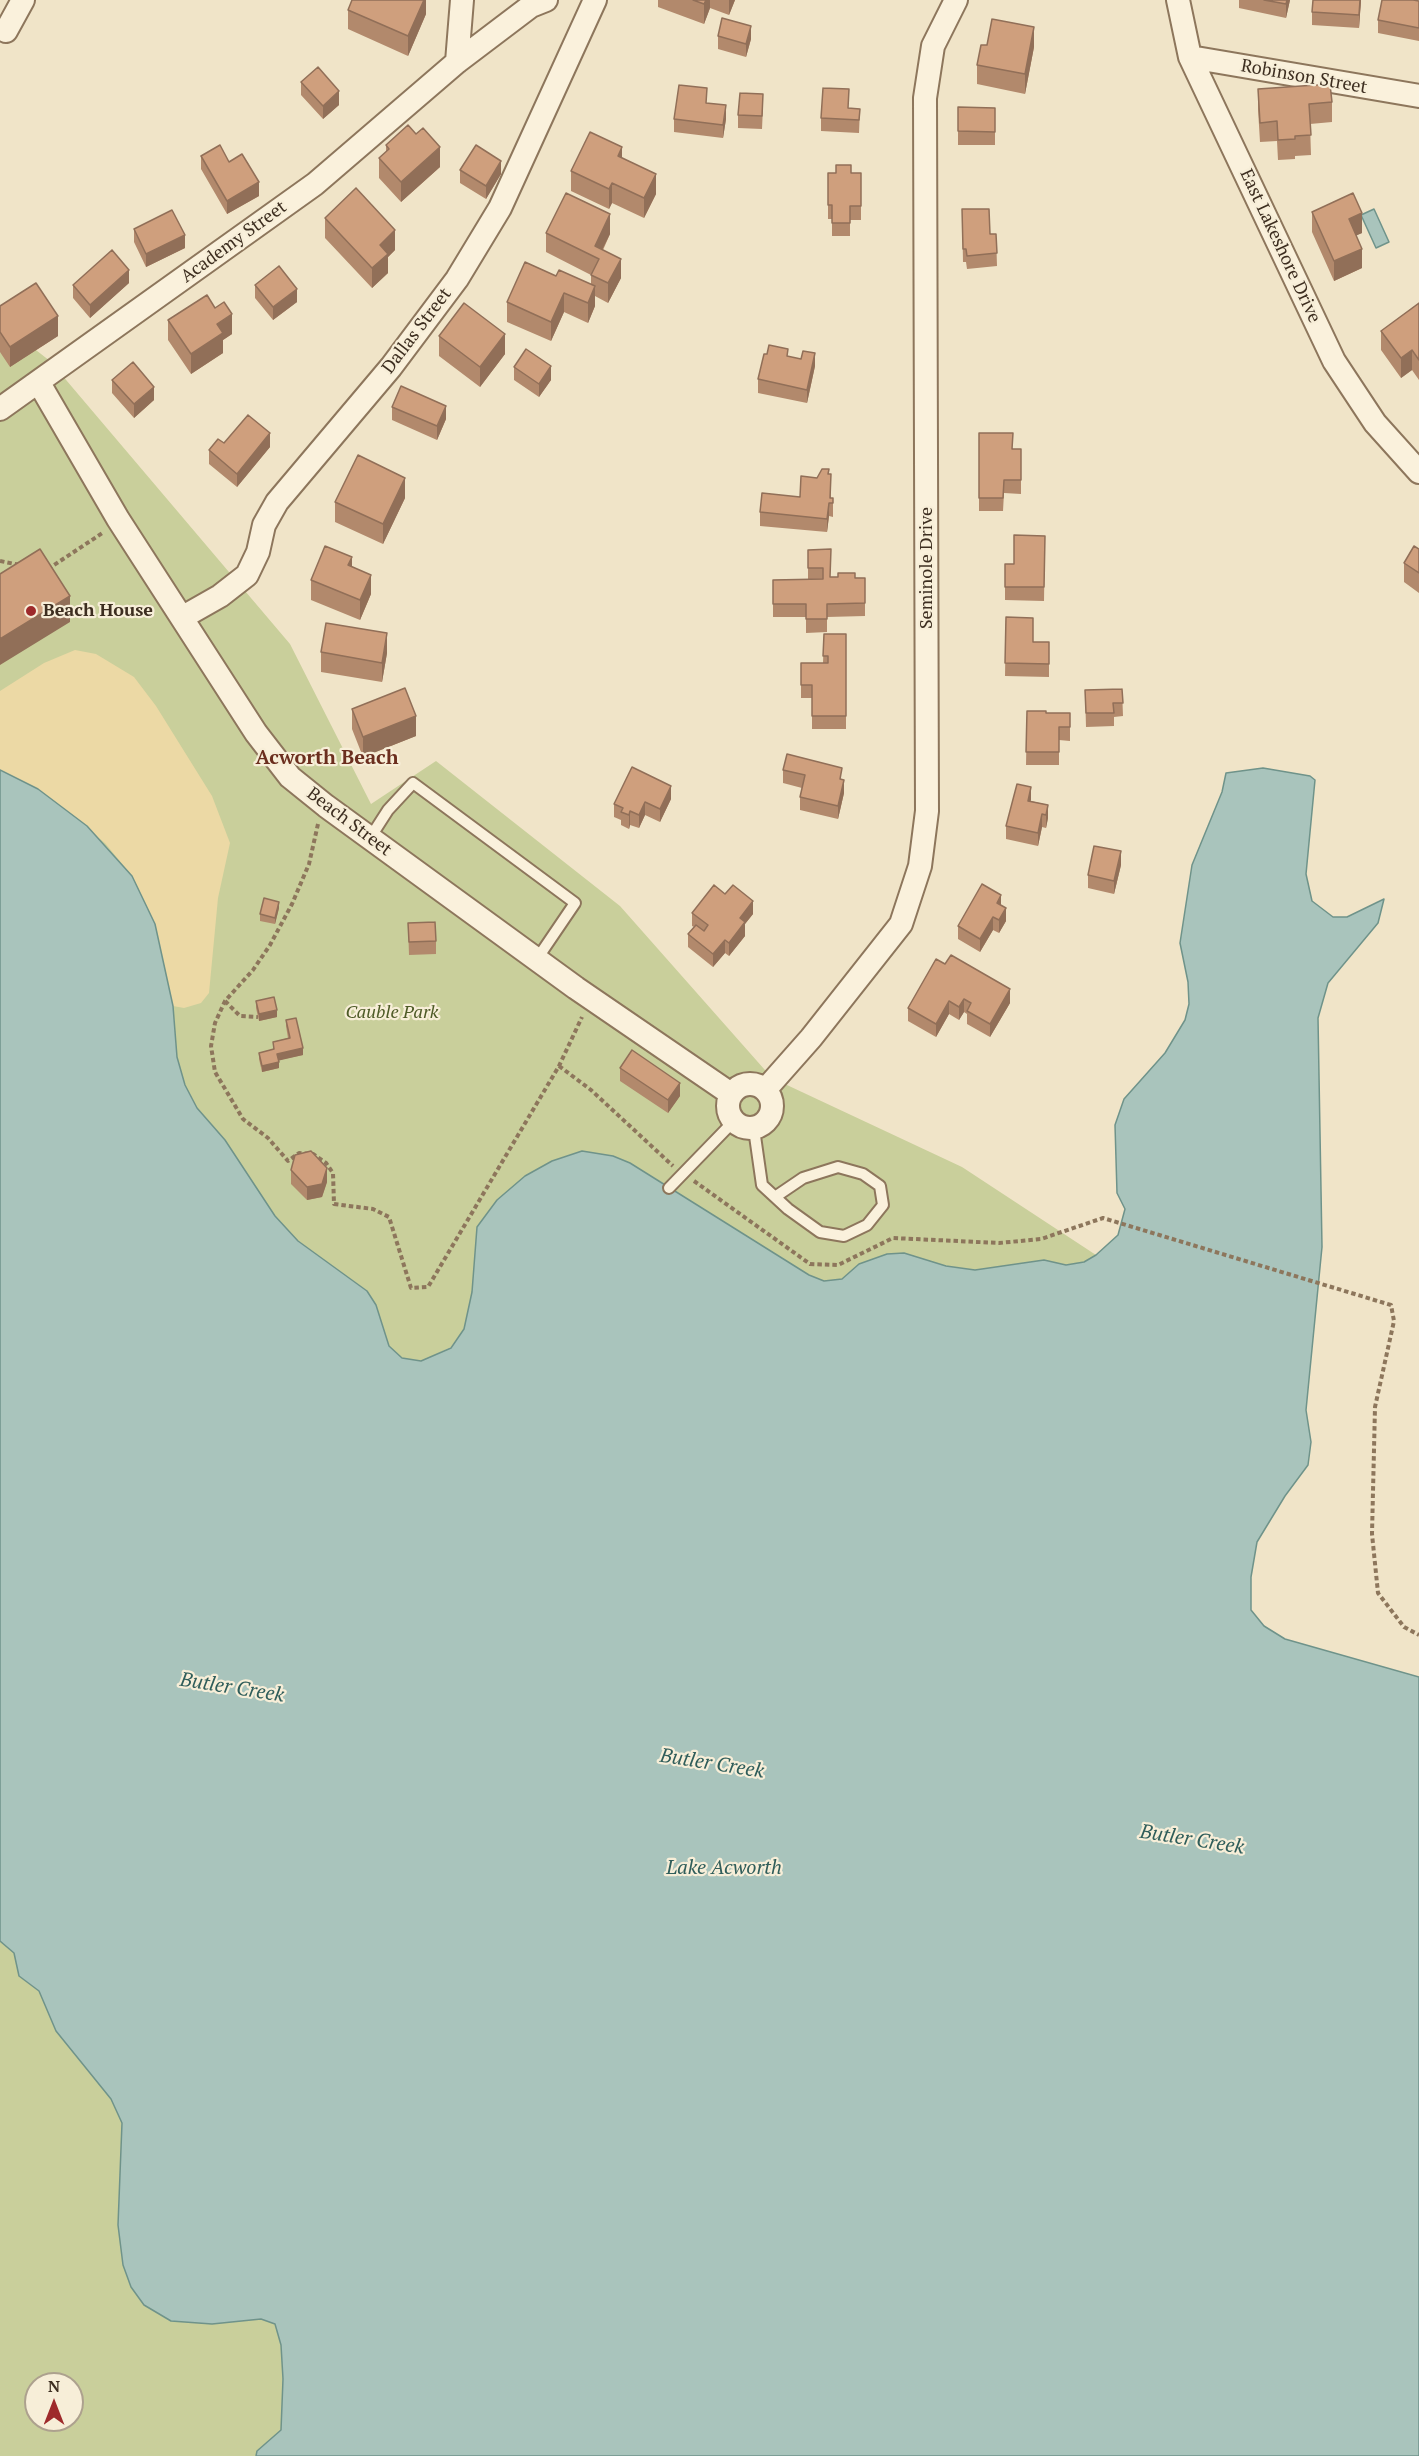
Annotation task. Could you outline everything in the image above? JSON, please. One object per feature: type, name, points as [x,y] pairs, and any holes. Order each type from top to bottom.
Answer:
[{"type":"street","points":[[6,31],[22,0]]},
{"type":"street","points":[[457,62],[462,0]]},
{"type":"street","name":"Academy Street","points":[[0,409],[315,184],[457,62],[531,6],[546,0]]},
{"type":"street","name":"Dallas Street","points":[[183,617],[220,596],[247,575],[258,552],[264,525],[277,502],[391,367],[457,279],[500,208],[595,0]]},
{"type":"street","name":"Seminole Drive","points":[[765,1090],[811,1038],[901,924],[920,866],[927,811],[925,98],[933,46],[956,0]]},
{"type":"street","name":"East Lakeshore Drive","points":[[1178,0],[1190,57],[1334,361],[1375,423],[1419,472]]},
{"type":"street","name":"Robinson Street","points":[[1190,57],[1419,96]]},
{"type":"street","name":"Beach Street","points":[[39,383],[118,519],[256,733],[290,777],[326,806],[589,997],[731,1094]]},
{"type":"street","points":[[743,1084],[751,1084],[765,1090],[772,1102],[770,1116],[766,1122],[744,1125],[727,1108],[731,1094],[743,1084]]},
{"type":"lane","points":[[370,838],[388,810],[413,783],[575,903],[537,959]]},
{"type":"lane","points":[[669,1188],[683,1173],[744,1125],[762,1185],[775,1197],[820,1232],[844,1236],[867,1225],[883,1205],[880,1186],[863,1174],[838,1167],[803,1178],[775,1197]]},
{"type":"path","points":[[43,569],[49,569],[100,537],[118,519]]},
{"type":"path","points":[[0,561],[27,566]]},
{"type":"path","points":[[326,806],[316,829],[309,864],[292,904],[264,953],[225,1001],[215,1023],[212,1046],[215,1072],[243,1119],[268,1138],[288,1161],[299,1153],[313,1154],[326,1162],[333,1173],[334,1204],[373,1209],[389,1217],[411,1288],[428,1287],[559,1066],[589,997]]},
{"type":"path","points":[[225,1001],[240,1016],[258,1017]]},
{"type":"path","points":[[559,1066],[591,1090],[670,1164],[810,1264],[838,1265],[893,1238],[999,1243],[1041,1239],[1103,1218],[1391,1305],[1394,1321],[1375,1407],[1372,1534],[1378,1593],[1404,1628],[1419,1635]]},
{"type":"green space","name":"Cauble Park","points":[[0,322],[50,361],[290,644],[371,804],[436,761],[620,906],[772,1078],[962,1167],[1096,1255],[1084,1262],[1066,1265],[1044,1260],[975,1270],[946,1266],[904,1253],[859,1264],[842,1279],[824,1281],[809,1275],[630,1163],[477,1227],[472,1292],[464,1329],[451,1347],[422,1361],[402,1358],[389,1346],[376,1305],[367,1291],[298,1241],[275,1216],[225,1140],[197,1108],[185,1085],[177,1057],[173,1006],[38,789],[0,770]]},
{"type":"green space","points":[[0,1941],[14,1953],[19,1976],[39,1991],[56,2031],[111,2099],[122,2123],[118,2225],[212,2324],[261,2319],[275,2323],[281,2345],[283,2379],[281,2430],[257,2451],[256,2456],[0,2456]]},
{"type":"sand","points":[[75,650],[96,654],[134,677],[156,706],[212,796],[230,843],[218,898],[209,993],[201,1003],[184,1008],[173,1006],[155,924],[132,876],[105,843],[38,789],[0,770],[0,691],[44,663]]},
{"type":"water","points":[[1374,209],[1389,242],[1376,248],[1361,215]]},
{"type":"water","name":"Lake Acworth","points":[[1263,768],[1310,776],[1315,780],[1306,874],[1312,901],[1333,917],[1347,917],[1384,899],[1378,923],[1328,983],[1318,1018],[1322,1247],[1306,1410],[1311,1442],[1308,1465],[1285,1496],[1257,1542],[1251,1577],[1251,1610],[1264,1626],[1285,1639],[1419,1677],[1419,2456],[256,2456],[257,2451],[281,2430],[283,2379],[281,2345],[275,2324],[261,2319],[212,2324],[171,2321],[144,2305],[131,2287],[123,2265],[118,2225],[122,2123],[111,2099],[56,2031],[39,1991],[19,1976],[14,1953],[0,1941],[0,770],[38,789],[87,826],[132,876],[155,924],[173,1006],[177,1057],[185,1085],[197,1108],[225,1140],[275,1216],[298,1241],[367,1291],[376,1305],[389,1346],[402,1358],[421,1361],[451,1348],[464,1329],[472,1292],[477,1227],[497,1200],[525,1176],[552,1161],[582,1151],[613,1156],[630,1163],[809,1275],[824,1281],[842,1279],[859,1264],[887,1254],[904,1253],[946,1266],[975,1270],[1044,1260],[1066,1265],[1084,1262],[1096,1255],[1118,1235],[1125,1209],[1117,1193],[1115,1125],[1124,1099],[1165,1053],[1185,1020],[1189,1004],[1188,982],[1180,943],[1192,865],[1222,792],[1226,773]]},
{"type":"building","points":[[352,0],[424,0],[408,36],[348,10]]},
{"type":"building","points":[[693,0],[706,0],[704,4]]},
{"type":"building","points":[[1264,0],[1287,0],[1286,4]]},
{"type":"building","points":[[1313,0],[1360,0],[1359,15],[1312,12]]},
{"type":"building","points":[[1382,0],[1419,1],[1419,28],[1378,20]]},
{"type":"building","points":[[722,18],[751,26],[746,44],[718,36]]},
{"type":"building","points":[[992,19],[1034,27],[1025,74],[977,65],[981,45],[987,45]]},
{"type":"building","points":[[318,67],[339,91],[323,106],[301,82]]},
{"type":"building","points":[[1330,84],[1332,102],[1309,104],[1311,135],[1278,140],[1277,121],[1260,123],[1258,89]]},
{"type":"building","points":[[679,85],[707,88],[706,103],[726,105],[723,125],[674,119]]},
{"type":"building","points":[[823,88],[849,89],[848,108],[860,109],[859,120],[821,118]]},
{"type":"building","points":[[740,93],[763,94],[762,116],[738,115]]},
{"type":"building","points":[[958,107],[995,108],[995,132],[958,131]]},
{"type":"building","points":[[408,125],[416,134],[423,128],[440,147],[401,182],[379,158],[389,149],[386,145]]},
{"type":"building","points":[[590,132],[622,147],[618,156],[656,174],[644,198],[612,183],[609,189],[571,171]]},
{"type":"building","points":[[220,145],[229,162],[242,154],[259,182],[227,201],[201,156]]},
{"type":"building","points":[[476,145],[501,161],[486,186],[460,170]]},
{"type":"building","points":[[836,165],[851,165],[851,173],[861,173],[861,206],[850,206],[850,223],[832,223],[832,205],[828,205],[828,173],[836,173]]},
{"type":"building","points":[[356,188],[395,230],[380,245],[388,254],[372,268],[325,218]]},
{"type":"building","points":[[566,193],[610,214],[595,246],[621,259],[608,283],[591,275],[599,259],[546,233]]},
{"type":"building","points":[[1353,193],[1362,213],[1349,219],[1362,249],[1334,261],[1312,212]]},
{"type":"building","points":[[962,209],[989,209],[990,234],[996,234],[997,253],[967,256],[966,249],[963,249]]},
{"type":"building","points":[[172,210],[185,235],[146,254],[134,229]]},
{"type":"building","points":[[112,250],[129,270],[90,305],[73,285]]},
{"type":"building","points":[[525,262],[556,276],[559,270],[595,286],[588,303],[564,293],[551,322],[507,302]]},
{"type":"building","points":[[279,266],[297,289],[273,307],[255,285]]},
{"type":"building","points":[[36,283],[58,316],[10,347],[0,332],[0,306]]},
{"type":"building","points":[[207,295],[215,308],[224,302],[232,314],[217,324],[223,333],[191,354],[168,320]]},
{"type":"building","points":[[464,303],[505,334],[480,367],[439,336]]},
{"type":"building","points":[[1419,303],[1419,360],[1412,350],[1401,358],[1381,331]]},
{"type":"building","points":[[769,345],[788,349],[787,356],[801,359],[803,351],[815,353],[807,390],[758,379],[764,354],[767,354]]},
{"type":"building","points":[[526,349],[551,366],[539,384],[514,367]]},
{"type":"building","points":[[133,362],[154,387],[134,404],[112,380]]},
{"type":"building","points":[[401,386],[446,406],[437,426],[392,407]]},
{"type":"building","points":[[248,415],[270,433],[237,474],[209,450],[218,439],[224,443]]},
{"type":"building","points":[[979,433],[1013,433],[1012,449],[1021,449],[1021,480],[1004,480],[1003,498],[979,498]]},
{"type":"building","points":[[358,455],[405,478],[383,524],[335,502]]},
{"type":"building","points":[[822,469],[829,469],[828,474],[831,474],[830,498],[833,498],[833,503],[829,503],[827,519],[760,512],[762,493],[800,497],[801,476],[817,478]]},
{"type":"building","points":[[1014,535],[1045,536],[1044,587],[1005,587],[1005,564],[1014,564]]},
{"type":"building","points":[[325,546],[352,557],[348,565],[371,575],[360,600],[311,580]]},
{"type":"building","points":[[1414,546],[1419,549],[1419,573],[1404,563]]},
{"type":"building","points":[[40,549],[70,596],[0,639],[0,574]]},
{"type":"building","points":[[831,549],[830,577],[838,577],[838,573],[855,573],[855,578],[865,578],[865,603],[827,604],[827,619],[806,619],[806,604],[773,604],[773,580],[823,579],[823,568],[808,568],[808,550]]},
{"type":"building","points":[[1006,617],[1033,618],[1033,642],[1049,642],[1049,664],[1005,663]]},
{"type":"building","points":[[326,623],[387,633],[382,663],[321,652]]},
{"type":"building","points":[[824,634],[846,634],[846,716],[812,716],[812,685],[801,685],[801,663],[828,663],[828,656],[823,656]]},
{"type":"building","points":[[405,688],[416,716],[363,737],[352,709]]},
{"type":"building","points":[[1122,689],[1123,703],[1113,703],[1114,713],[1086,713],[1085,690]]},
{"type":"building","points":[[1027,711],[1070,713],[1070,727],[1059,727],[1059,752],[1026,752]]},
{"type":"building","points":[[787,754],[842,768],[840,779],[844,780],[838,806],[800,797],[805,775],[783,770]]},
{"type":"building","points":[[632,767],[671,786],[660,809],[645,802],[639,815],[630,811],[629,815],[621,812],[623,808],[614,804]]},
{"type":"building","points":[[1017,784],[1031,787],[1028,801],[1048,805],[1046,815],[1042,814],[1038,833],[1006,826]]},
{"type":"building","points":[[1094,846],[1121,851],[1114,881],[1088,875]]},
{"type":"building","points":[[982,884],[1001,895],[997,903],[1006,908],[999,920],[993,917],[980,939],[958,926]]},
{"type":"building","points":[[714,885],[725,894],[733,885],[753,901],[740,918],[745,922],[729,943],[725,940],[713,954],[688,934],[696,925],[704,931],[708,925],[692,913]]},
{"type":"building","points":[[264,898],[279,902],[275,918],[260,914]]},
{"type":"building","points":[[435,922],[436,941],[409,942],[408,923]]},
{"type":"building","points":[[951,955],[1010,989],[990,1024],[967,1011],[971,1003],[964,999],[959,1007],[949,1001],[936,1024],[908,1008],[936,959],[945,964]]},
{"type":"building","points":[[274,997],[277,1010],[259,1014],[256,1001]]},
{"type":"building","points":[[296,1018],[303,1048],[277,1054],[279,1062],[262,1066],[259,1053],[274,1049],[273,1042],[290,1038],[286,1020]]},
{"type":"building","points":[[632,1050],[680,1083],[668,1100],[620,1068]]},
{"type":"building","points":[[311,1151],[327,1168],[322,1184],[307,1187],[291,1170],[295,1155]]},
{"type":"place","name":"Beach House","points":[[31,611]]},
{"type":"district","name":"Acworth Beach","points":[[327,758]]},
{"type":"water label","name":"Butler Creek","points":[[232,1688]]},
{"type":"water label","name":"Butler Creek","points":[[712,1764]]},
{"type":"water label","name":"Butler Creek","points":[[1192,1840]]}]
